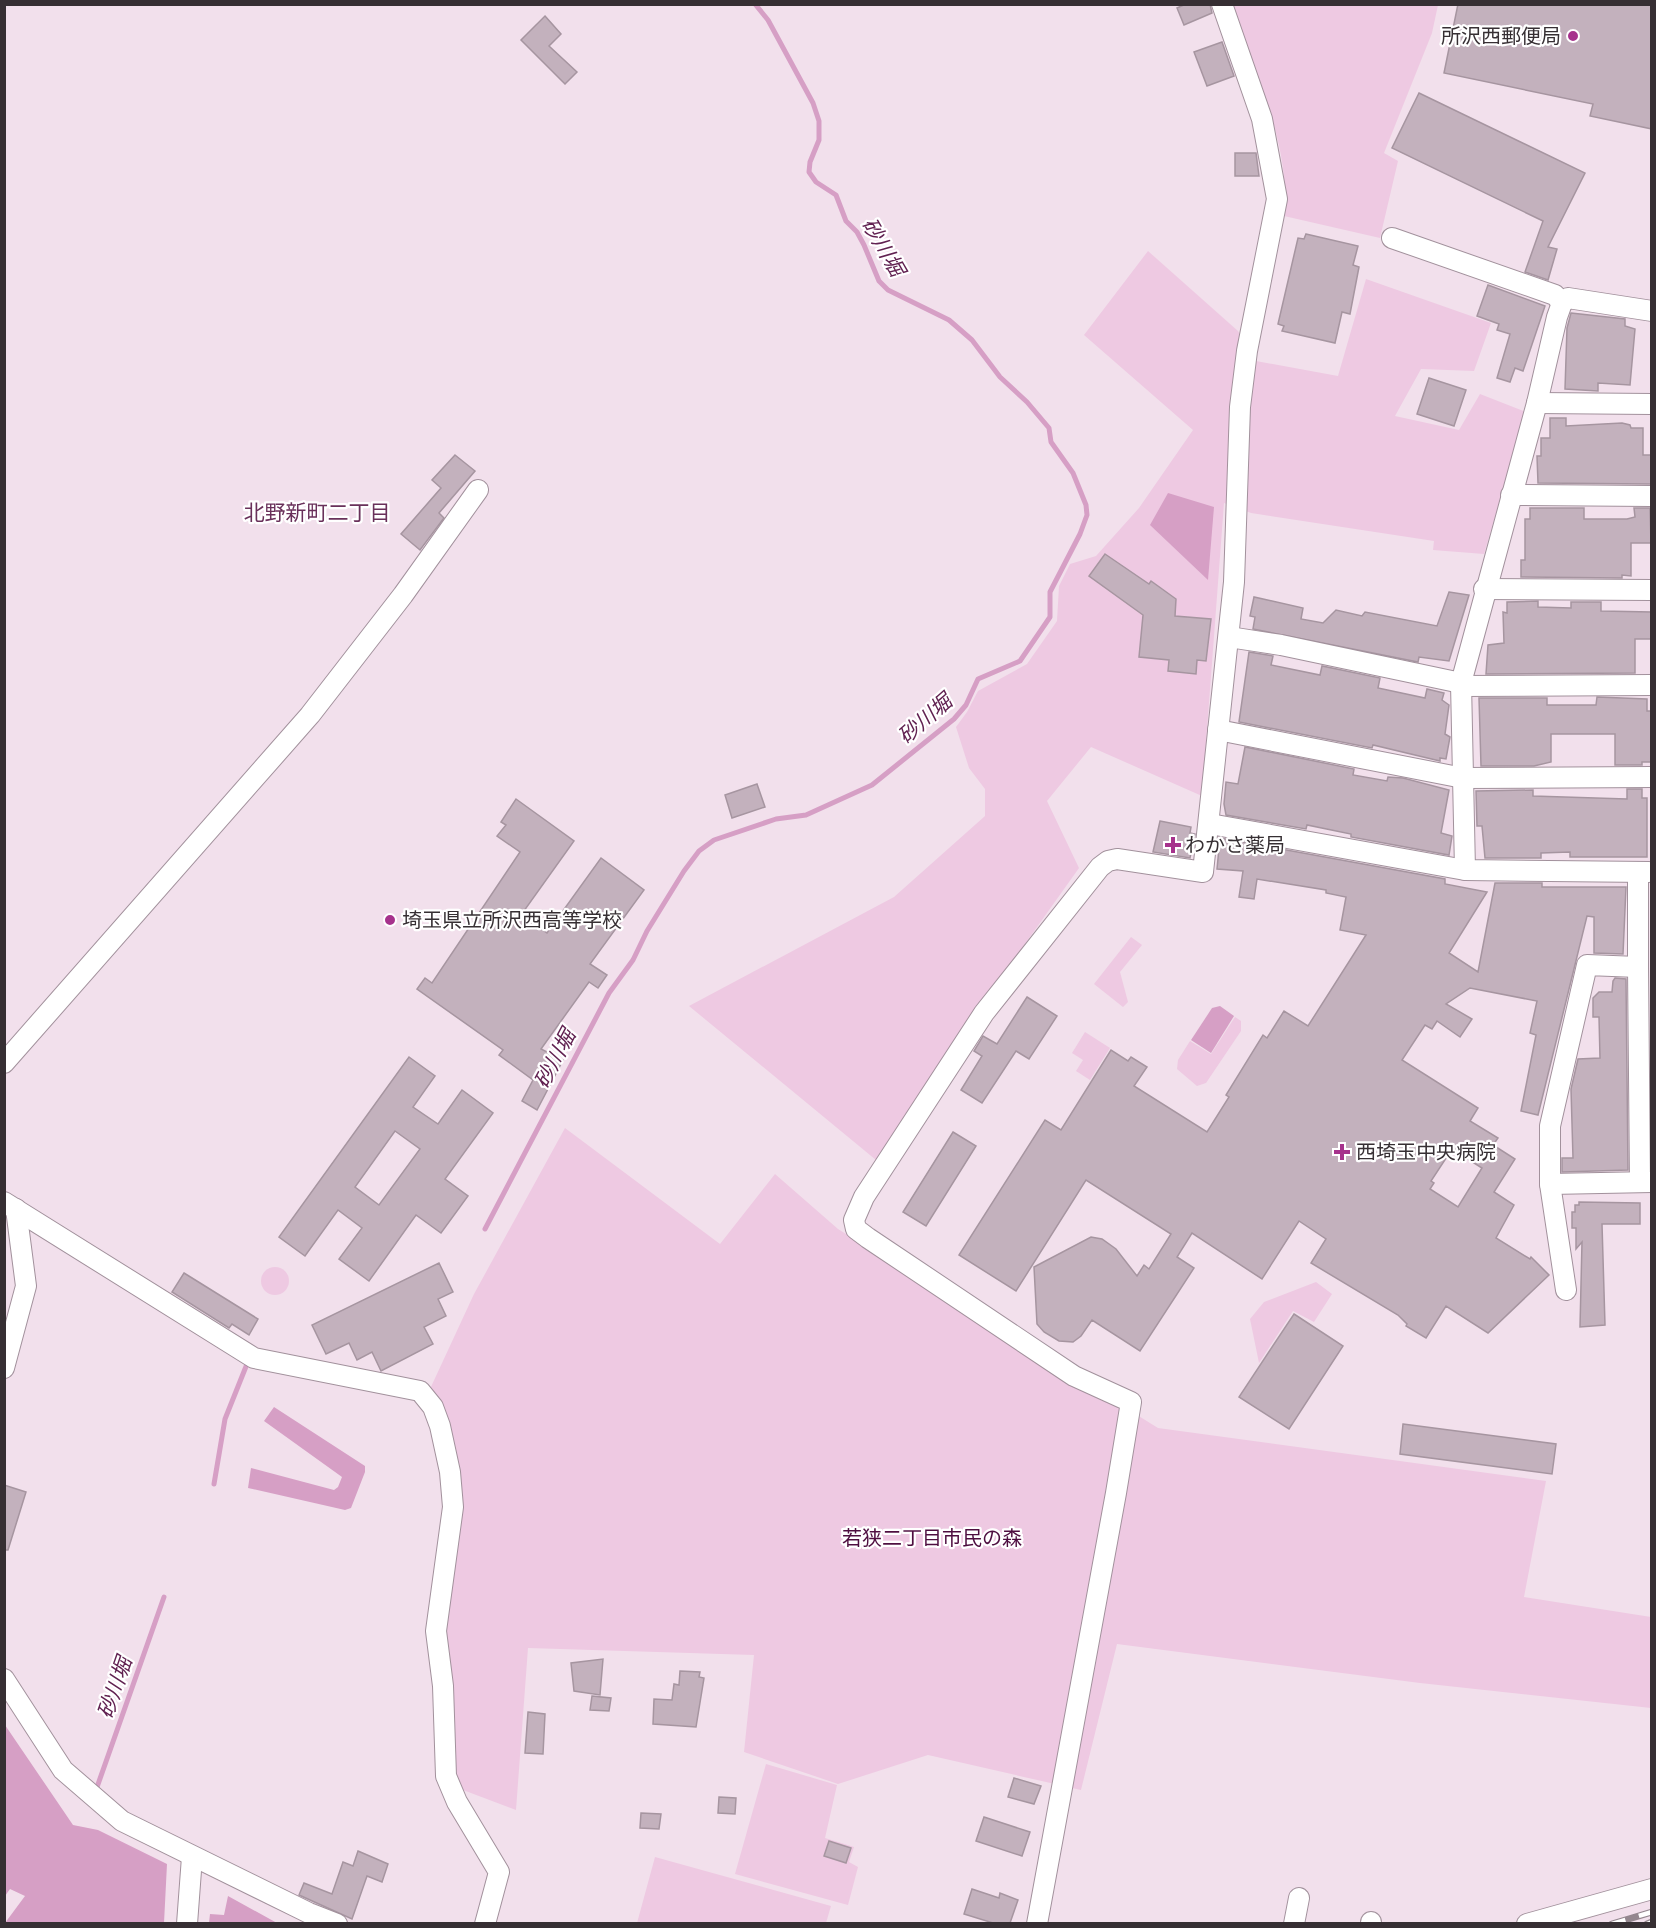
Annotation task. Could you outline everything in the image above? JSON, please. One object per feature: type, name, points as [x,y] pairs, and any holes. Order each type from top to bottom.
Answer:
[{"type":"street","points":[[1037,1923],[1131,1402],[1064,1370],[868,1238],[856,1229],[854,1220],[864,1197],[963,1041],[1100,867],[1108,861],[1117,859],[1203,872],[1210,824],[1234,582],[1240,407],[1246,351],[1277,199],[1262,119],[1222,4]]},
{"type":"street","points":[[1392,238],[1555,295],[1562,303]]},
{"type":"street","points":[[1465,870],[1461,684],[1484,589],[1537,403],[1562,303],[1568,298],[1652,311]]},
{"type":"street","points":[[1537,403],[1652,404]]},
{"type":"street","points":[[4,1063],[310,715],[403,595],[478,490]]},
{"type":"street","points":[[1511,495],[1652,496]]},
{"type":"street","points":[[1484,589],[1652,590]]},
{"type":"street","points":[[1229,637],[1281,645],[1461,684],[1652,686]]},
{"type":"street","points":[[1218,730],[1463,778],[1652,777]]},
{"type":"street","points":[[1210,824],[1465,870],[1645,872],[1638,967],[1646,1182],[1550,1184]]},
{"type":"street","points":[[1566,1290],[1550,1184],[1550,1126],[1587,965],[1638,967]]},
{"type":"street","points":[[4,1368],[26,1286],[10,1205]]},
{"type":"street","points":[[10,1205],[254,1358],[420,1391],[433,1407],[450,1472],[453,1507],[436,1631],[443,1686],[446,1776],[457,1802],[499,1872],[485,1923]]},
{"type":"street","points":[[4,1679],[63,1770],[122,1821],[309,1913],[337,1923]]},
{"type":"street","points":[[187,1923],[192,1857]]},
{"type":"street","points":[[1527,1923],[1652,1889]]},
{"type":"street","points":[[1294,1923],[1299,1898]]},
{"type":"green space","points":[[1231,5],[1438,5],[1432,33],[1384,153],[1398,161],[1380,238],[1284,216],[1285,190],[1277,136],[1260,82]]},
{"type":"green space","points":[[1148,251],[1238,331],[1256,361],[1338,376],[1366,279],[1491,323],[1474,371],[1421,369],[1395,416],[1459,430],[1480,394],[1526,412],[1484,554],[1433,550],[1434,541],[1251,513],[1224,503],[1202,796],[1091,747],[1047,801],[1079,868],[953,1045],[876,1160],[689,1006],[894,897],[985,816],[985,789],[969,768],[956,727],[978,691],[1027,664],[1057,621],[1059,586],[1070,564],[1096,556],[1139,508],[1193,430],[1084,335]]},
{"type":"green space","points":[[1131,937],[1142,945],[1120,972],[1128,1002],[1123,1007],[1094,984]]},
{"type":"green space","points":[[1235,1017],[1241,1021],[1241,1031],[1206,1083],[1197,1086],[1177,1069],[1178,1060],[1190,1041],[1211,1054]]},
{"type":"green space","points":[[1085,1032],[1110,1048],[1090,1080],[1076,1071],[1083,1060],[1072,1053]]},
{"type":"green space","name":"若狭二丁目市民の森","points":[[565,1128],[720,1244],[775,1174],[838,1229],[1158,1428],[1546,1481],[1524,1597],[1651,1617],[1651,1708],[1420,1683],[1117,1644],[1081,1790],[928,1755],[838,1784],[744,1752],[754,1655],[528,1648],[516,1810],[455,1787],[443,1632],[460,1520],[450,1422],[430,1389],[474,1294]]},
{"type":"green space","points":[[275,1267],[285,1271],[289,1281],[285,1291],[275,1295],[265,1291],[261,1281],[265,1271]]},
{"type":"green space","points":[[1316,1282],[1332,1294],[1314,1322],[1293,1311],[1259,1363],[1250,1319],[1264,1302]]},
{"type":"green space","points":[[766,1764],[837,1785],[825,1838],[854,1847],[849,1862],[858,1867],[848,1905],[735,1874]]},
{"type":"green space","points":[[655,1857],[831,1906],[826,1923],[637,1923]]},
{"type":"shaded area","points":[[1168,493],[1214,507],[1208,580],[1150,525]]},
{"type":"shaded area","points":[[1220,1006],[1234,1016],[1211,1053],[1191,1040],[1212,1008]]},
{"type":"shaded area","points":[[274,1407],[365,1466],[365,1472],[351,1508],[345,1510],[248,1488],[251,1468],[334,1490],[338,1487],[342,1477],[264,1421]]},
{"type":"shaded area","points":[[5,1725],[73,1825],[98,1830],[167,1864],[164,1923],[5,1923],[25,1896],[10,1889],[5,1896]]},
{"type":"shaded area","points":[[228,1896],[277,1923],[209,1923],[210,1914],[224,1915]]},
{"type":"building","points":[[1186,4],[1210,4],[1212,13],[1184,25],[1177,8]]},
{"type":"building","points":[[1458,4],[1652,4],[1652,129],[1590,116],[1593,104],[1444,73]]},
{"type":"building","points":[[545,16],[561,34],[549,46],[577,72],[565,84],[521,40]]},
{"type":"building","points":[[1222,42],[1234,76],[1207,86],[1194,52]]},
{"type":"building","points":[[1419,93],[1585,173],[1548,247],[1557,249],[1548,280],[1525,272],[1543,221],[1392,148]]},
{"type":"building","points":[[1235,153],[1256,153],[1259,176],[1235,176]]},
{"type":"building","points":[[1306,234],[1358,246],[1353,265],[1359,267],[1350,314],[1342,312],[1335,343],[1282,331],[1284,326],[1278,324],[1298,238],[1304,239]]},
{"type":"building","points":[[1488,285],[1545,306],[1523,371],[1515,368],[1510,382],[1497,378],[1510,334],[1497,330],[1499,324],[1477,316]]},
{"type":"building","points":[[1571,313],[1625,319],[1625,326],[1635,329],[1630,385],[1598,383],[1598,391],[1565,389],[1567,328]]},
{"type":"building","points":[[1429,378],[1466,390],[1454,426],[1417,414]]},
{"type":"building","points":[[1550,418],[1566,418],[1566,426],[1622,423],[1630,425],[1631,428],[1643,428],[1643,455],[1652,455],[1652,484],[1538,483],[1537,456],[1541,456],[1541,438],[1550,438]]},
{"type":"building","points":[[455,455],[475,471],[439,513],[444,518],[420,550],[401,534],[441,488],[432,480]]},
{"type":"building","points":[[1530,508],[1584,508],[1584,519],[1627,519],[1635,517],[1634,508],[1650,508],[1651,543],[1631,543],[1631,576],[1622,575],[1622,578],[1521,577],[1521,560],[1525,560],[1525,519],[1530,519]]},
{"type":"building","points":[[1105,554],[1149,584],[1151,581],[1176,599],[1175,616],[1211,619],[1206,661],[1197,660],[1196,674],[1168,671],[1169,660],[1139,657],[1143,615],[1089,576]]},
{"type":"building","points":[[1449,592],[1469,595],[1449,661],[1419,657],[1418,662],[1253,629],[1255,617],[1250,616],[1254,597],[1303,608],[1301,619],[1323,623],[1336,610],[1362,616],[1365,612],[1437,626]]},
{"type":"building","points":[[1538,601],[1538,607],[1571,608],[1571,602],[1601,602],[1601,611],[1652,612],[1652,639],[1635,639],[1635,673],[1486,674],[1488,645],[1504,643],[1503,612],[1507,613],[1507,602]]},
{"type":"building","points":[[1249,652],[1273,656],[1271,665],[1320,675],[1322,666],[1380,678],[1378,688],[1425,698],[1427,689],[1444,693],[1442,700],[1449,705],[1445,734],[1450,737],[1446,759],[1440,758],[1440,761],[1373,745],[1372,748],[1239,722]]},
{"type":"building","points":[[1597,697],[1647,699],[1647,711],[1652,711],[1652,762],[1642,762],[1642,765],[1615,765],[1615,734],[1551,734],[1551,762],[1534,766],[1481,766],[1479,698],[1547,698],[1547,705],[1596,705]]},
{"type":"building","points":[[1245,747],[1354,769],[1353,775],[1387,781],[1388,777],[1403,778],[1449,790],[1441,833],[1452,836],[1449,855],[1351,837],[1351,834],[1307,825],[1306,829],[1226,815],[1224,804],[1226,782],[1238,784]]},
{"type":"building","points":[[757,784],[765,807],[732,818],[725,795]]},
{"type":"building","points":[[1627,789],[1642,789],[1642,798],[1647,798],[1647,857],[1570,857],[1570,852],[1541,853],[1541,858],[1485,858],[1482,826],[1477,826],[1476,791],[1533,790],[1533,796],[1627,799]]},
{"type":"building","points":[[516,799],[574,841],[521,915],[547,933],[601,858],[644,890],[590,964],[607,975],[598,988],[589,982],[541,1049],[563,1060],[537,1110],[522,1101],[533,1080],[499,1055],[503,1050],[417,989],[425,978],[432,983],[520,852],[497,836],[506,825],[501,822]]},
{"type":"building","points":[[1160,821],[1191,827],[1190,833],[1195,834],[1190,858],[1153,852]]},
{"type":"building","points":[[1220,838],[1445,879],[1445,884],[1487,892],[1449,953],[1478,972],[1495,883],[1542,883],[1542,887],[1626,887],[1623,954],[1594,953],[1594,917],[1587,916],[1538,1115],[1521,1111],[1536,1035],[1530,1033],[1537,1001],[1470,988],[1446,1004],[1472,1019],[1460,1037],[1437,1021],[1432,1029],[1425,1025],[1402,1060],[1478,1108],[1470,1121],[1498,1138],[1493,1145],[1515,1159],[1494,1192],[1514,1205],[1496,1238],[1530,1259],[1531,1257],[1549,1275],[1488,1333],[1446,1306],[1426,1338],[1406,1326],[1407,1324],[1398,1315],[1311,1263],[1326,1239],[1299,1221],[1262,1279],[1192,1233],[1177,1257],[1194,1268],[1140,1351],[1092,1320],[1081,1336],[1073,1342],[1059,1341],[1044,1332],[1037,1324],[1034,1267],[1091,1237],[1102,1239],[1116,1249],[1137,1276],[1144,1265],[1149,1269],[1171,1234],[1086,1180],[1016,1291],[959,1255],[1045,1120],[1061,1130],[1111,1050],[1128,1061],[1131,1057],[1147,1067],[1134,1086],[1207,1132],[1229,1097],[1226,1095],[1263,1035],[1267,1038],[1284,1011],[1308,1026],[1366,935],[1340,930],[1346,897],[1326,893],[1326,890],[1257,879],[1254,899],[1239,897],[1243,871],[1217,869]],"holes":[[[1452,1149],[1482,1168],[1458,1207],[1430,1189],[1434,1183],[1431,1181]]]},
{"type":"building","points":[[1615,978],[1626,979],[1628,1170],[1562,1172],[1562,1158],[1573,1158],[1571,1089],[1578,1059],[1600,1058],[1599,1017],[1593,1017],[1593,998],[1599,992],[1612,992]]},
{"type":"building","points":[[1027,997],[1057,1016],[1029,1059],[1016,1051],[982,1103],[961,1090],[982,1056],[974,1051],[983,1036],[997,1044]]},
{"type":"building","points":[[409,1057],[435,1076],[413,1107],[438,1124],[462,1090],[493,1113],[445,1179],[468,1196],[441,1233],[416,1215],[369,1281],[339,1259],[362,1228],[338,1210],[305,1256],[279,1237]],"holes":[[[395,1131],[420,1149],[379,1205],[355,1187]]]},
{"type":"building","points":[[953,1132],[976,1146],[926,1226],[903,1212]]},
{"type":"building","points":[[1579,1202],[1640,1203],[1640,1224],[1602,1224],[1605,1325],[1580,1327],[1582,1242],[1576,1249],[1576,1228],[1572,1228],[1572,1212],[1575,1212],[1575,1205],[1579,1205]]},
{"type":"building","points":[[439,1263],[453,1292],[438,1299],[446,1316],[424,1327],[433,1344],[381,1371],[372,1352],[357,1360],[349,1343],[326,1354],[312,1325]]},
{"type":"building","points":[[184,1273],[258,1319],[249,1335],[232,1324],[229,1328],[172,1292]]},
{"type":"building","points":[[1294,1314],[1343,1346],[1289,1429],[1239,1397]]},
{"type":"building","points":[[1403,1424],[1556,1444],[1552,1474],[1400,1454]]},
{"type":"building","points":[[4,1485],[26,1492],[8,1550],[4,1550]]},
{"type":"building","points":[[603,1659],[600,1695],[574,1691],[571,1663]]},
{"type":"building","points":[[680,1671],[700,1672],[699,1677],[704,1678],[696,1727],[653,1724],[654,1699],[672,1700],[674,1684],[679,1685]]},
{"type":"building","points":[[592,1696],[611,1698],[609,1711],[590,1710]]},
{"type":"building","points":[[528,1712],[545,1714],[543,1754],[525,1753]]},
{"type":"building","points":[[1014,1778],[1041,1786],[1034,1804],[1008,1797]]},
{"type":"building","points":[[719,1797],[736,1798],[735,1814],[718,1813]]},
{"type":"building","points":[[641,1813],[661,1814],[659,1829],[640,1828]]},
{"type":"building","points":[[984,1817],[1030,1832],[1022,1856],[976,1841]]},
{"type":"building","points":[[829,1841],[851,1848],[846,1863],[824,1856]]},
{"type":"building","points":[[358,1851],[388,1864],[382,1882],[367,1876],[352,1919],[299,1895],[304,1883],[332,1894],[343,1862],[353,1866]]},
{"type":"building","points":[[972,1889],[999,1898],[1000,1893],[1018,1900],[1010,1923],[993,1923],[964,1914]]},
{"type":"waterway","name":"砂川堀","points":[[485,1229],[609,993],[633,960],[647,931],[699,851],[714,840],[776,819],[806,815],[872,785],[954,719],[966,705],[978,679],[1020,661],[1050,617],[1050,592],[1080,534],[1087,515],[1086,505],[1073,473],[1051,442],[1049,428],[1027,402],[1000,377],[972,340],[949,320],[888,290],[879,281],[864,245],[857,232],[846,221],[836,195],[816,182],[809,172],[810,162],[819,140],[819,121],[813,103],[768,20],[755,4]]},
{"type":"waterway","name":"砂川堀","points":[[214,1484],[225,1419],[247,1364]]},
{"type":"waterway","name":"砂川堀","points":[[96,1790],[164,1597]]},
{"type":"railway","points":[[1612,1924],[1652,1912]]},
{"type":"railway","points":[[1647,1924],[1652,1922]]},
{"type":"place","name":"所沢西郵便局","points":[[1573,36]]},
{"type":"place","name":"わかさ薬局","points":[[1173,845]]},
{"type":"place","name":"埼玉県立所沢西高等学校","points":[[390,920]]},
{"type":"place","name":"西埼玉中央病院","points":[[1342,1152]]},
{"type":"district","name":"北野新町二丁目","points":[[317,513]]}]
